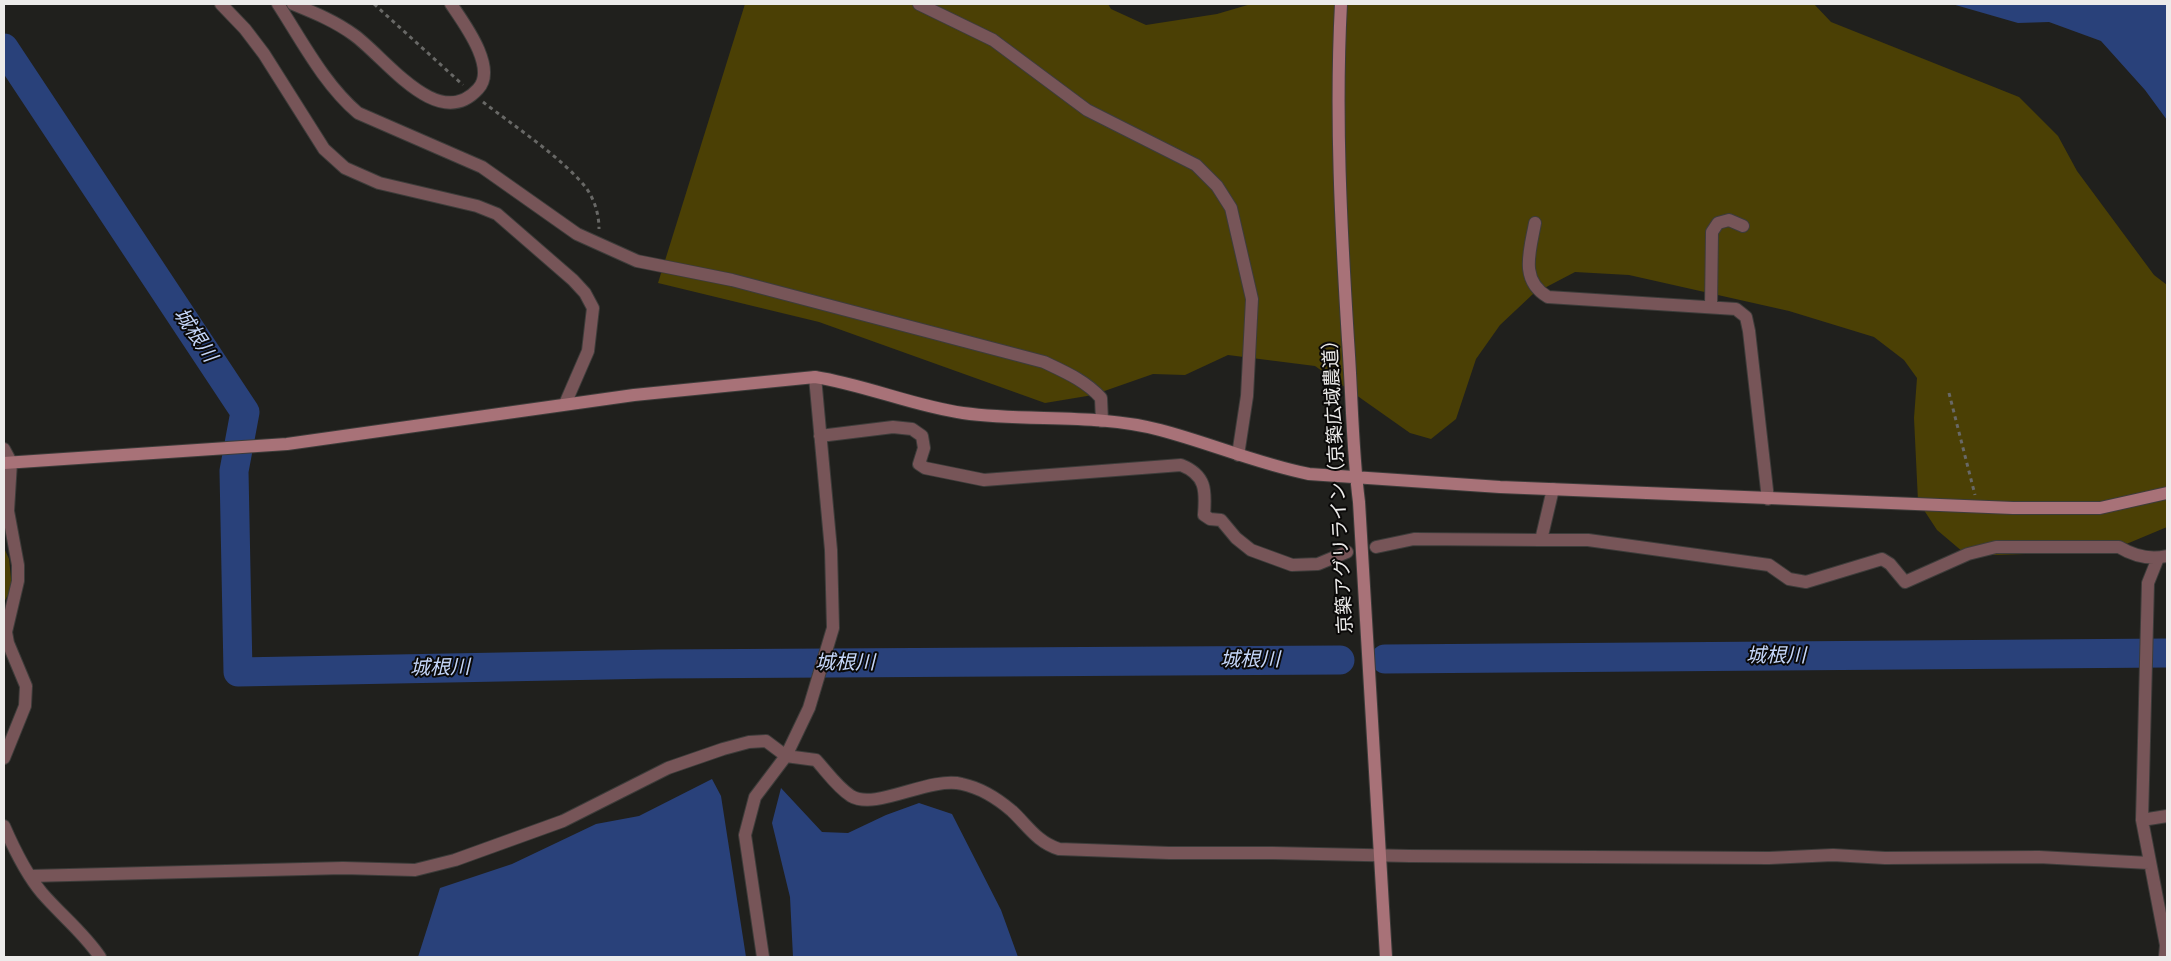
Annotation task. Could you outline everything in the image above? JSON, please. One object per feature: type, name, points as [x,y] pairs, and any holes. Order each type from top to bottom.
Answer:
[{"type":"street","points":[[221,4],[245,29],[264,54],[324,150],[344,168],[379,183],[477,206],[497,214],[585,293],[593,308],[588,351],[565,404]]},
{"type":"street","points":[[278,4],[316,64],[346,103],[358,113],[401,133],[454,153],[482,167],[577,234],[598,245],[637,261],[732,280],[1044,362],[1093,389],[1102,398],[1102,421]]},
{"type":"street","points":[[294,4],[327,18],[356,36],[421,94],[443,102],[460,103],[473,95],[482,86],[484,66],[477,44],[452,4]]},
{"type":"street","points":[[919,4],[993,40],[1087,110],[1196,165],[1217,186],[1231,208],[1252,299],[1247,396],[1238,456]]},
{"type":"street","name":"京築アグリライン（京築広域農道）","points":[[1342,4],[1338,114],[1339,186],[1386,957]]},
{"type":"street","points":[[1711,308],[1712,232],[1718,223],[1729,220],[1743,226]]},
{"type":"street","points":[[1535,223],[1528,258],[1531,278],[1536,290],[1548,297],[1736,309],[1746,317],[1750,330],[1768,500]]},
{"type":"street","points":[[763,957],[745,835],[755,797],[786,756],[809,708],[833,628],[831,550],[815,378]]},
{"type":"street","points":[[8,463],[286,444],[565,404],[815,378],[843,381],[962,413],[1102,421],[1159,430],[1282,469],[1309,474],[1768,500],[2013,508],[2100,508],[2167,493]]},
{"type":"street","points":[[820,436],[893,427],[912,429],[922,436],[924,448],[919,464],[925,468],[984,480],[1181,464],[1194,470],[1202,482],[1206,495],[1204,514],[1210,520],[1221,520],[1236,538],[1252,550],[1292,565],[1318,564],[1347,552]]},
{"type":"street","points":[[4,449],[8,463],[8,511],[16,550],[18,580],[6,632],[8,642],[26,686],[25,706],[4,758]]},
{"type":"street","points":[[1541,540],[1553,489]]},
{"type":"street","points":[[1376,547],[1414,539],[1588,540],[1769,565],[1789,579],[1806,582],[1882,559],[1890,564],[1905,582],[1968,554],[1996,547],[2119,547],[2133,556],[2163,557],[2148,583],[2142,820],[2166,945],[2165,957]]},
{"type":"street","points":[[30,876],[334,869],[415,870],[454,860],[563,821],[668,768],[723,749],[749,742],[766,741],[786,756],[816,760],[836,784],[850,796],[867,801],[941,782],[961,784],[979,789],[998,800],[1013,812],[1047,845],[1059,849],[1169,853],[1379,856],[1769,858],[1833,855],[1885,858],[2039,858],[2149,863]]},
{"type":"street","points":[[2142,820],[2167,816]]},
{"type":"street","points":[[4,826],[30,876],[100,957]]},
{"type":"path","points":[[374,4],[473,95],[560,162],[586,189],[594,203],[598,216],[598,245]]},
{"type":"path","points":[[1949,394],[1977,506]]},
{"type":"shaded area","points":[[745,4],[1108,4],[1111,9],[1146,25],[1217,14],[1251,4],[1814,4],[1831,22],[2019,97],[2058,136],[2077,171],[2154,275],[2167,285],[2167,527],[2124,545],[2055,553],[1996,555],[1963,552],[1937,530],[1918,501],[1914,418],[1917,378],[1904,360],[1874,337],[1789,311],[1629,275],[1575,272],[1533,294],[1500,325],[1476,359],[1456,419],[1431,439],[1410,433],[1315,366],[1228,355],[1185,375],[1153,374],[1093,395],[1045,403],[819,322],[658,283]]},
{"type":"shaded area","points":[[4,548],[9,559],[12,588],[4,602]]},
{"type":"water","points":[[1952,4],[2167,4],[2167,120],[2145,90],[2101,41],[2049,22],[2018,23]]},
{"type":"water","points":[[712,779],[721,796],[746,957],[418,957],[440,888],[512,864],[596,824],[639,816]]},
{"type":"water","points":[[781,788],[822,832],[848,833],[886,815],[919,803],[952,814],[1001,910],[1018,957],[793,957],[790,897],[772,823]]},
{"type":"waterway","name":"城根川","points":[[4,48],[245,412],[234,471],[238,672],[659,664],[1340,660]]},
{"type":"waterway","name":"城根川","points":[[1385,659],[2167,653]]}]
